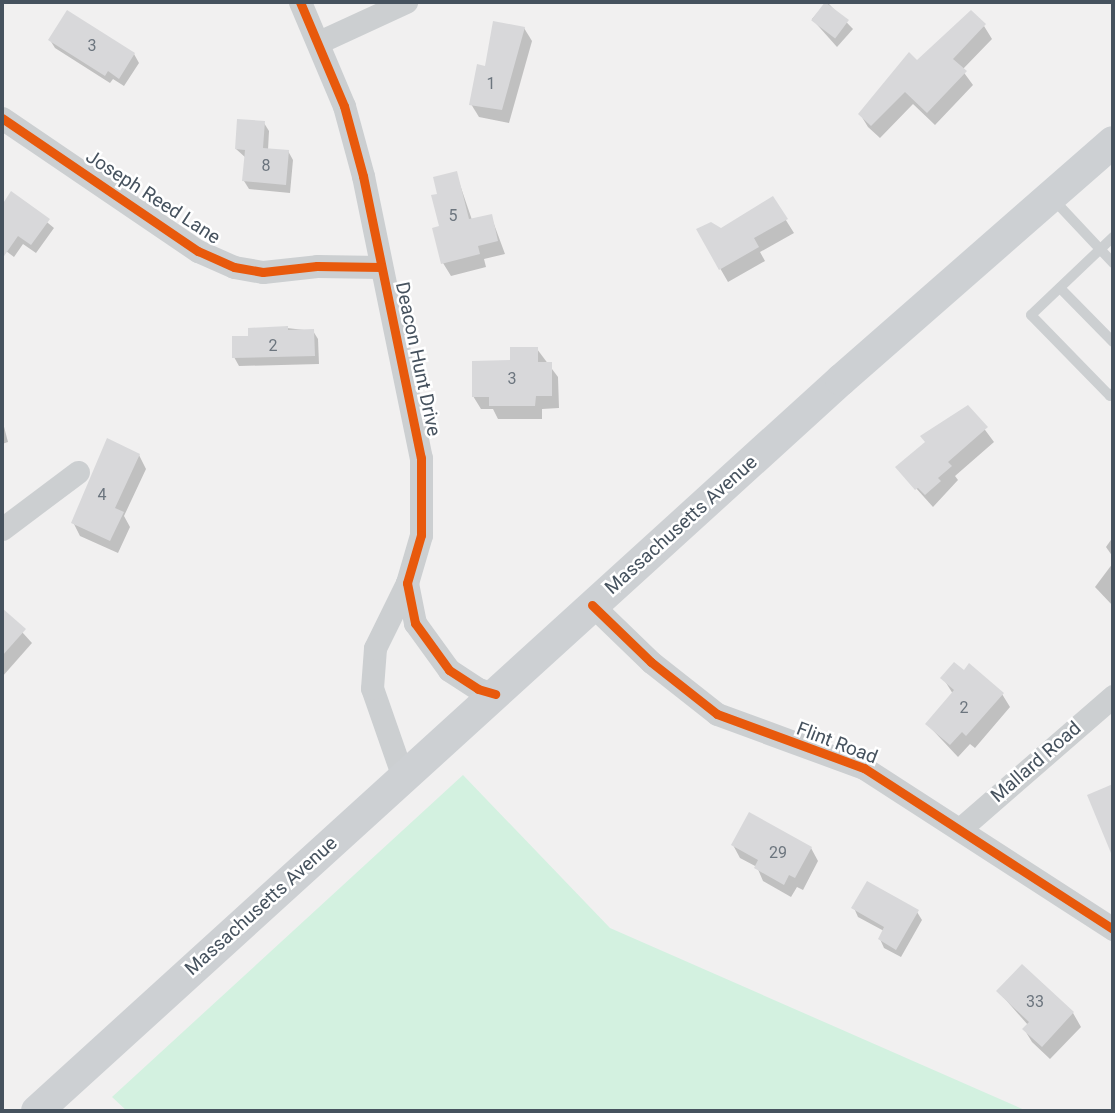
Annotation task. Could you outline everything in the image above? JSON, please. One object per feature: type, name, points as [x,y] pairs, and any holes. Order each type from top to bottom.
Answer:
[{"type":"main road","name":"Massachusetts Avenue","points":[[37,1111],[592,605],[1113,142]]},
{"type":"street","name":"Deacon Hunt Drive","points":[[300,2],[344,106],[421,458],[421,535],[407,583],[375,648],[372,688],[403,777]]},
{"type":"street","points":[[319,42],[406,2]]},
{"type":"street","name":"Joseph Reed Lane","points":[[2,118],[198,251],[234,267],[263,272],[317,266],[381,267]]},
{"type":"street","points":[[2,529],[78,472]]},
{"type":"street","name":"Deacon Hunt Drive","points":[[407,583],[415,623],[449,670],[478,689],[495,694]]},
{"type":"street","name":"Flint Road","points":[[592,605],[651,662],[717,714],[864,768],[1113,929]]},
{"type":"street","name":"Mallard Road","points":[[960,829],[1113,696]]},
{"type":"lane","points":[[1051,197],[1113,263]]},
{"type":"lane","points":[[1113,237],[1031,315],[1110,396],[1113,393]]},
{"type":"lane","points":[[1060,288],[1113,342]]},
{"type":"green space","points":[[463,775],[610,928],[1027,1111],[127,1111],[112,1097]]},
{"type":"building","points":[[825,2],[849,20],[835,38],[811,20]]},
{"type":"building","points":[[67,10],[135,53],[119,79],[108,71],[105,76],[48,40]]},
{"type":"building","points":[[971,10],[986,24],[953,59],[967,71],[927,113],[905,92],[871,126],[858,114],[909,52],[917,60]]},
{"type":"building","points":[[493,21],[525,27],[502,110],[469,105],[477,64],[485,66]]},
{"type":"building","points":[[237,119],[265,121],[263,148],[289,150],[286,185],[242,181],[245,150],[235,149]]},
{"type":"building","points":[[457,171],[469,219],[492,214],[498,241],[478,246],[480,254],[441,264],[432,228],[439,226],[431,195],[437,194],[433,177]]},
{"type":"building","points":[[11,191],[50,219],[31,245],[18,236],[2,259],[2,205]]},
{"type":"building","points":[[773,196],[788,219],[754,238],[759,247],[719,270],[696,229],[711,222],[721,228]]},
{"type":"building","points":[[288,326],[288,330],[314,329],[315,356],[232,358],[232,336],[248,336],[248,328]]},
{"type":"building","points":[[510,347],[538,347],[538,362],[552,362],[552,396],[536,396],[535,406],[489,406],[489,397],[472,397],[472,361],[510,360]]},
{"type":"building","points":[[968,405],[988,427],[948,462],[952,466],[938,478],[941,481],[925,495],[918,488],[915,490],[895,467],[925,442],[920,436]]},
{"type":"building","points":[[107,438],[140,454],[115,508],[124,512],[110,541],[71,523]]},
{"type":"building","points":[[2,608],[26,629],[2,656]]},
{"type":"building","points":[[954,662],[964,670],[969,663],[1004,693],[966,736],[962,732],[950,745],[925,724],[954,690],[940,678]]},
{"type":"building","points":[[1113,784],[1113,858],[1087,795]]},
{"type":"building","points":[[749,812],[812,847],[795,878],[789,875],[784,885],[754,868],[758,860],[731,845]]},
{"type":"building","points":[[867,881],[919,910],[896,950],[878,939],[884,927],[851,908]]},
{"type":"building","points":[[1022,964],[1074,1012],[1042,1047],[1022,1029],[1029,1022],[996,991]]},
{"type":"cycle path","points":[[300,2],[344,106],[363,176],[421,458],[421,535],[407,583],[415,623],[449,670],[478,689],[495,694]]},
{"type":"cycle path","points":[[2,118],[198,251],[234,267],[263,272],[317,266],[381,267]]},
{"type":"cycle path","points":[[592,605],[651,662],[717,714],[864,768],[1113,929]]}]
